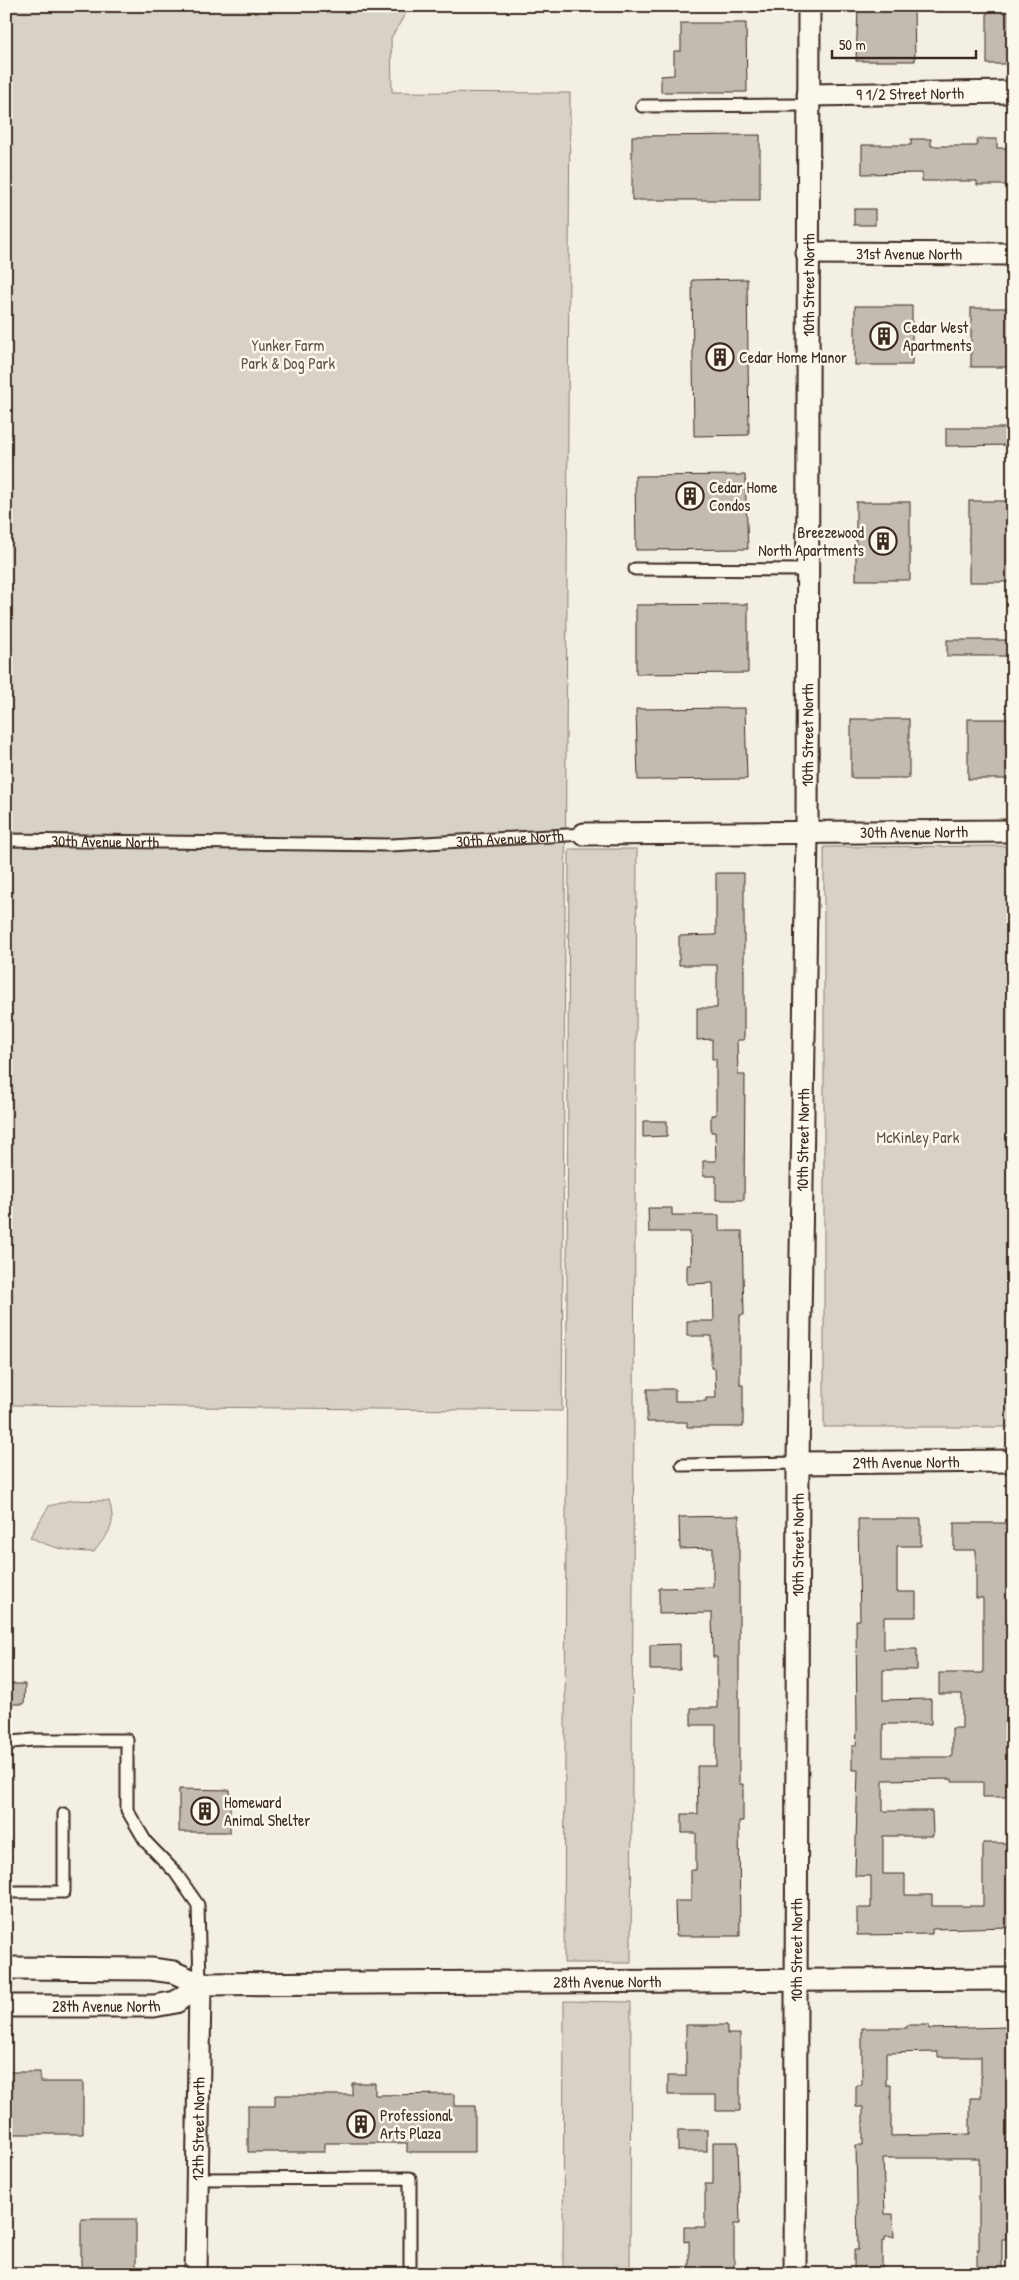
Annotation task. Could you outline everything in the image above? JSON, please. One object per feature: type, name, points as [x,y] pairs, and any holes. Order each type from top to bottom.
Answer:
[{"type":"street","name":"10th Street North","points":[[795,2274],[798,1463],[807,832],[808,6]]},
{"type":"street","name":"9 1/2 Street North","points":[[808,100],[1013,92]]},
{"type":"street","name":"31st Avenue North","points":[[808,253],[1013,254]]},
{"type":"street","name":"30th Avenue North","points":[[584,834],[1013,831]]},
{"type":"street","name":"29th Avenue North","points":[[798,1463],[1013,1461]]},
{"type":"street","name":"28th Avenue North","points":[[6,1968],[151,1969],[173,1972],[200,1984],[1013,1980]]},
{"type":"street","name":"28th Avenue North","points":[[6,2006],[154,2006],[176,2002],[200,1984]]},
{"type":"street","name":"12th Street North","points":[[196,2274],[200,1984]]},
{"type":"lane","points":[[642,106],[808,100]]},
{"type":"lane","points":[[635,569],[807,570]]},
{"type":"lane","name":"30th Avenue North","points":[[6,840],[391,844],[584,834]]},
{"type":"lane","points":[[682,1465],[798,1463]]},
{"type":"lane","points":[[6,1749],[12,1742],[33,1740],[127,1740],[127,1810],[146,1842],[175,1872],[198,1906],[200,1984]]},
{"type":"lane","points":[[6,1892],[64,1892],[64,1814]]},
{"type":"lane","points":[[197,2179],[410,2178],[410,2274]]},
{"type":"green space","name":"Yunker Farm Park & Dog Park","points":[[6,6],[410,6],[391,38],[392,92],[570,93],[562,1411],[6,1405]]},
{"type":"green space","name":"McKinley Park","points":[[1013,846],[1013,1427],[824,1427],[824,847]]},
{"type":"green space","points":[[569,849],[637,849],[631,1963],[564,1963]]},
{"type":"green space","points":[[71,1500],[109,1501],[112,1523],[107,1534],[94,1552],[61,1549],[30,1537],[49,1506]]},
{"type":"green space","points":[[564,2001],[631,2002],[630,2274],[563,2274]]},
{"type":"building","points":[[987,6],[1009,6],[1009,38],[1013,38],[1013,64],[987,64]]},
{"type":"building","points":[[858,9],[914,9],[915,61],[856,61]]},
{"type":"building","points":[[681,23],[746,23],[747,92],[661,92],[661,76],[674,75],[674,51],[681,51]]},
{"type":"building","points":[[760,135],[760,200],[632,200],[632,136]]},
{"type":"building","points":[[911,139],[931,139],[931,146],[977,146],[977,139],[997,139],[997,148],[1013,148],[1013,185],[977,185],[977,181],[922,181],[922,173],[862,174],[862,145],[911,145]]},
{"type":"building","points":[[854,209],[875,209],[875,225],[854,225]]},
{"type":"building","name":"Cedar Home Manor","points":[[747,279],[749,435],[694,436],[692,280]]},
{"type":"building","name":"Cedar West Apartments","points":[[855,306],[912,306],[912,365],[855,365]]},
{"type":"building","points":[[971,308],[1013,308],[1013,367],[971,367]]},
{"type":"building","points":[[946,428],[1013,428],[1013,445],[946,446]]},
{"type":"building","points":[[745,475],[748,549],[636,550],[635,476]]},
{"type":"building","points":[[969,501],[1013,501],[1013,582],[969,582]]},
{"type":"building","name":"Breezewood North Apartments","points":[[856,502],[910,502],[910,580],[856,580]]},
{"type":"building","points":[[748,604],[748,673],[636,674],[636,605]]},
{"type":"building","points":[[947,640],[1013,640],[1013,656],[947,656]]},
{"type":"building","points":[[745,708],[747,779],[638,780],[636,709]]},
{"type":"building","points":[[851,719],[909,719],[909,778],[851,778]]},
{"type":"building","points":[[968,719],[1013,719],[1013,779],[968,779]]},
{"type":"building","points":[[716,873],[744,873],[744,1040],[737,1040],[738,1075],[745,1075],[744,1200],[716,1200],[716,1176],[703,1176],[703,1161],[716,1161],[715,1132],[711,1132],[711,1115],[716,1115],[716,1059],[712,1059],[712,1039],[697,1040],[697,1008],[717,1008],[717,965],[679,965],[679,936],[716,935]]},
{"type":"building","points":[[643,1121],[667,1121],[667,1136],[643,1137]]},
{"type":"building","points":[[648,1208],[672,1208],[672,1215],[719,1215],[719,1231],[742,1231],[744,1315],[740,1315],[740,1385],[743,1385],[743,1427],[687,1427],[687,1422],[647,1422],[647,1389],[675,1389],[675,1401],[706,1401],[706,1398],[716,1398],[715,1368],[711,1368],[711,1336],[687,1336],[687,1321],[714,1321],[713,1283],[687,1284],[687,1265],[691,1265],[690,1232],[649,1232]]},
{"type":"building","points":[[739,1516],[739,1784],[743,1784],[743,1821],[739,1821],[740,1936],[676,1936],[675,1901],[691,1901],[691,1870],[696,1870],[696,1833],[682,1833],[682,1814],[698,1814],[697,1766],[716,1766],[716,1725],[691,1725],[691,1708],[717,1708],[717,1657],[713,1657],[712,1613],[659,1614],[659,1588],[713,1587],[713,1548],[680,1549],[679,1517]]},
{"type":"building","points":[[858,1519],[921,1519],[921,1546],[897,1546],[897,1592],[916,1592],[916,1617],[884,1617],[884,1649],[917,1649],[917,1670],[883,1670],[883,1700],[931,1699],[931,1724],[883,1724],[883,1757],[952,1757],[952,1728],[962,1728],[962,1694],[939,1694],[939,1673],[983,1673],[983,1598],[976,1598],[976,1550],[954,1550],[954,1523],[1013,1523],[1011,1598],[1012,1721],[1005,1721],[1008,1797],[983,1797],[983,1782],[952,1782],[952,1779],[883,1780],[883,1811],[932,1811],[933,1836],[883,1836],[883,1874],[905,1874],[905,1895],[932,1895],[932,1906],[983,1906],[983,1843],[1010,1843],[1009,1927],[932,1929],[932,1934],[857,1935],[857,1908],[871,1908],[871,1876],[855,1876],[858,1770],[852,1770],[852,1746],[856,1746],[857,1731],[856,1620],[860,1620]]},
{"type":"building","points":[[680,1644],[680,1670],[650,1670],[650,1645]]},
{"type":"building","points":[[6,1684],[25,1684],[24,1704],[6,1704]]},
{"type":"building","name":"Homeward Animal Shelter","points":[[179,1789],[230,1790],[230,1832],[179,1832]]},
{"type":"building","points":[[686,2025],[727,2025],[727,2034],[740,2034],[740,2111],[716,2111],[716,2095],[668,2095],[668,2076],[686,2076]]},
{"type":"building","points":[[907,2025],[929,2025],[929,2029],[1009,2027],[1008,2134],[1013,2134],[1013,2158],[1006,2158],[1007,2239],[1002,2239],[1002,2274],[977,2274],[977,2249],[979,2249],[979,2158],[883,2158],[885,2214],[893,2214],[894,2237],[885,2237],[885,2241],[882,2241],[882,2274],[854,2274],[854,2250],[858,2250],[856,2145],[863,2145],[863,2107],[856,2107],[856,2085],[862,2085],[862,2028],[907,2028]],"holes":[[[938,2052],[938,2057],[981,2057],[981,2098],[970,2098],[970,2134],[891,2136],[891,2085],[886,2085],[886,2053]]]},
{"type":"building","points":[[6,2072],[40,2072],[40,2082],[83,2082],[83,2134],[6,2134]]},
{"type":"building","name":"Professional Arts Plaza","points":[[352,2083],[375,2083],[375,2095],[454,2094],[454,2106],[475,2106],[475,2152],[407,2152],[407,2143],[324,2143],[324,2152],[248,2152],[248,2106],[275,2106],[275,2095],[352,2095]]},
{"type":"building","points":[[678,2130],[707,2130],[707,2151],[678,2151]]},
{"type":"building","points":[[713,2142],[738,2142],[740,2224],[734,2224],[734,2274],[689,2274],[689,2241],[684,2242],[684,2227],[705,2227],[705,2184],[713,2184]]},
{"type":"building","points":[[81,2219],[136,2219],[136,2274],[81,2274]]},
{"type":"place","name":"Cedar West Apartments","points":[[884,336]]},
{"type":"place","name":"Cedar Home Manor","points":[[720,357]]},
{"type":"place","name":"Cedar Home Condos","points":[[690,496]]},
{"type":"place","name":"Breezewood North Apartments","points":[[883,541]]},
{"type":"place","name":"Homeward Animal Shelter","points":[[205,1811]]},
{"type":"place","name":"Professional Arts Plaza","points":[[361,2124]]}]
